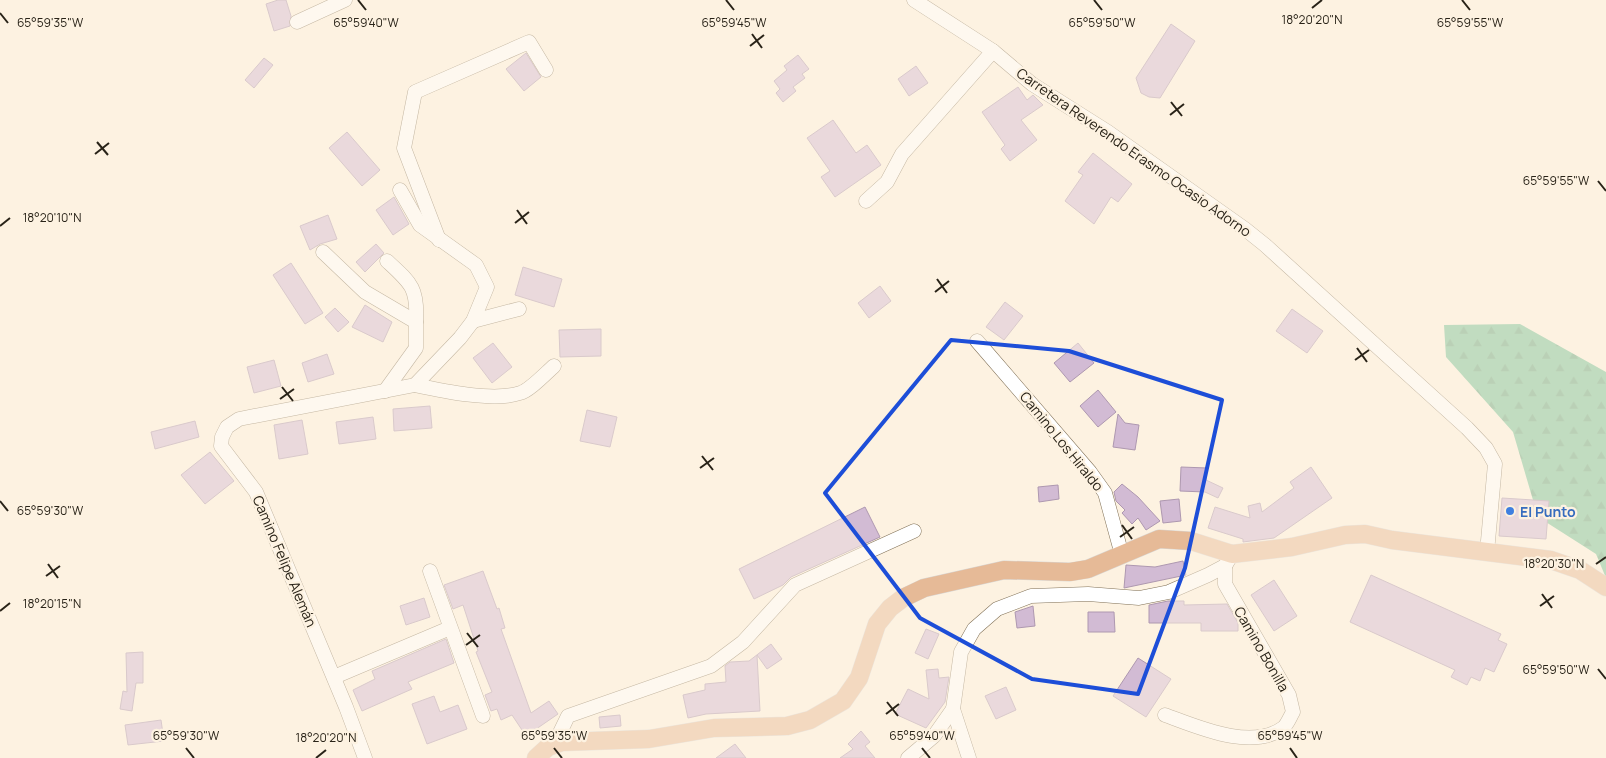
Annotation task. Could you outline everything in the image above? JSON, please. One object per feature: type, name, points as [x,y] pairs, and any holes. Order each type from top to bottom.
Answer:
[{"type":"main road","points":[[536,758],[554,745],[562,742],[649,739],[714,728],[787,726],[810,720],[843,701],[859,678],[877,624],[890,608],[903,598],[924,588],[1004,570],[1070,572],[1088,569],[1159,539],[1174,538],[1191,541],[1228,560],[1292,548],[1346,535],[1365,534],[1392,540],[1550,560],[1580,570],[1606,587]]},
{"type":"street","points":[[297,22],[345,0]]},
{"type":"street","name":"Carretera Reverendo Erasmo Ocasio Adorno","points":[[914,0],[993,51],[1032,84],[1108,132],[1265,245],[1467,428],[1486,448],[1495,464],[1487,552]]},
{"type":"street","points":[[439,241],[404,148],[415,92],[529,42],[546,70]]},
{"type":"street","points":[[866,202],[887,182],[902,154],[993,51]]},
{"type":"street","points":[[400,190],[420,225],[439,241],[476,265],[486,287],[473,321],[460,338],[415,385]]},
{"type":"street","points":[[323,252],[365,292],[416,322]]},
{"type":"street","points":[[385,391],[416,348],[418,300],[408,280],[387,261]]},
{"type":"street","points":[[473,321],[519,309]]},
{"type":"street","name":"Camino Los Hiraldo","points":[[977,341],[1090,472],[1105,493],[1122,555]]},
{"type":"street","points":[[415,385],[457,394],[488,396],[521,393],[554,366]]},
{"type":"street","name":"Camino Felipe Alemán","points":[[365,758],[334,677],[256,492],[222,446],[222,437],[226,427],[239,419],[415,385]]},
{"type":"street","points":[[554,745],[568,716],[711,666],[743,642],[795,586],[914,531]]},
{"type":"street","points":[[969,758],[953,708],[961,652],[974,628],[998,608],[1031,596],[1088,594],[1139,598],[1169,592],[1208,575],[1228,560]]},
{"type":"street","name":"Camino Bonilla","points":[[1165,715],[1241,738],[1262,738],[1284,728],[1293,712],[1289,695],[1225,584],[1228,560]]},
{"type":"street","points":[[430,572],[483,716]]},
{"type":"street","points":[[334,677],[450,628]]},
{"type":"street","points":[[908,758],[934,736],[953,708]]},
{"type":"highlighted area","points":[[951,340],[1069,351],[1222,400],[1185,568],[1138,694],[1032,679],[920,618],[825,493]]},
{"type":"green space","points":[[1520,324],[1606,372],[1606,578],[1596,554],[1538,517],[1513,432],[1446,357],[1444,325]]},
{"type":"building","points":[[278,0],[286,0],[291,16],[290,26],[274,31],[266,4]]},
{"type":"building","points":[[1171,24],[1195,41],[1160,98],[1149,97],[1141,93],[1136,78]]},
{"type":"building","points":[[526,53],[541,77],[524,91],[506,69]]},
{"type":"building","points":[[798,55],[809,69],[802,74],[805,78],[793,87],[796,91],[783,102],[776,93],[780,89],[774,81],[787,70],[784,66]]},
{"type":"building","points":[[264,58],[273,65],[254,88],[245,80]]},
{"type":"building","points":[[916,66],[928,83],[909,96],[898,79]]},
{"type":"building","points":[[1018,87],[1027,100],[1033,95],[1043,105],[1021,120],[1037,140],[1010,161],[1001,149],[1005,145],[982,112]]},
{"type":"building","points":[[833,120],[856,153],[867,145],[881,165],[835,197],[821,177],[830,171],[807,138]]},
{"type":"building","points":[[347,132],[380,170],[362,186],[329,148]]},
{"type":"building","points":[[1093,153],[1132,184],[1118,202],[1111,197],[1094,224],[1065,201],[1083,175],[1078,172]]},
{"type":"building","points":[[394,197],[409,224],[393,235],[376,210]]},
{"type":"building","points":[[328,215],[337,239],[320,244],[310,250],[300,226]]},
{"type":"building","points":[[376,244],[384,253],[365,272],[356,262]]},
{"type":"building","points":[[291,263],[323,313],[305,324],[273,275]]},
{"type":"building","points":[[523,267],[562,279],[554,307],[515,295]]},
{"type":"building","points":[[880,286],[891,301],[869,318],[858,303]]},
{"type":"building","points":[[1005,302],[1023,316],[1004,340],[986,327]]},
{"type":"building","points":[[365,305],[392,322],[383,342],[352,327]]},
{"type":"building","points":[[335,308],[349,322],[338,332],[325,317]]},
{"type":"building","points":[[1292,309],[1323,331],[1307,353],[1276,331]]},
{"type":"building","points":[[601,329],[601,356],[560,357],[559,330]]},
{"type":"building","points":[[493,343],[512,367],[492,383],[473,358]]},
{"type":"building","points":[[1078,343],[1094,363],[1070,382],[1054,363]]},
{"type":"building","points":[[327,354],[334,374],[308,382],[302,363]]},
{"type":"building","points":[[274,360],[281,386],[254,393],[247,367]]},
{"type":"building","points":[[1098,390],[1116,412],[1098,427],[1080,406]]},
{"type":"building","points":[[430,406],[432,428],[394,431],[393,409]]},
{"type":"building","points":[[587,410],[617,417],[610,447],[580,441]]},
{"type":"building","points":[[1118,414],[1125,423],[1139,425],[1135,450],[1113,447]]},
{"type":"building","points":[[373,417],[376,439],[339,444],[336,422]]},
{"type":"building","points":[[302,420],[308,454],[279,459],[274,425]]},
{"type":"building","points":[[195,421],[199,437],[155,449],[151,432]]},
{"type":"building","points":[[210,452],[234,481],[205,504],[181,475]]},
{"type":"building","points":[[1181,467],[1207,468],[1206,480],[1223,488],[1218,498],[1205,492],[1180,491]]},
{"type":"building","points":[[1311,467],[1332,498],[1274,538],[1243,542],[1243,539],[1208,528],[1215,507],[1250,518],[1248,506],[1260,503],[1262,512],[1294,488],[1290,482]]},
{"type":"building","points":[[1122,484],[1138,497],[1160,521],[1146,530],[1138,518],[1132,524],[1122,513],[1125,510],[1116,501],[1114,492]]},
{"type":"building","points":[[1058,485],[1059,499],[1039,502],[1038,487]]},
{"type":"building","points":[[1502,498],[1549,501],[1546,539],[1499,536]]},
{"type":"building","points":[[1179,499],[1181,521],[1163,523],[1160,501]]},
{"type":"building","points":[[865,507],[880,537],[791,577],[783,585],[754,599],[739,569]]},
{"type":"building","points":[[1183,561],[1186,575],[1124,588],[1126,565],[1155,567]]},
{"type":"building","points":[[483,571],[497,609],[499,608],[505,628],[501,629],[531,713],[549,701],[558,714],[526,736],[512,715],[501,720],[497,709],[491,711],[485,695],[492,692],[476,652],[478,651],[463,605],[453,609],[444,585]]},
{"type":"building","points":[[1371,575],[1501,634],[1498,640],[1507,644],[1494,672],[1485,668],[1480,681],[1471,677],[1467,685],[1451,677],[1455,670],[1350,622]]},
{"type":"building","points":[[1274,580],[1297,616],[1274,631],[1251,595]]},
{"type":"building","points":[[424,598],[430,617],[406,625],[400,606]]},
{"type":"building","points":[[1168,601],[1184,601],[1184,605],[1227,604],[1238,623],[1238,631],[1201,631],[1201,623],[1149,623],[1149,605]]},
{"type":"building","points":[[1033,606],[1035,626],[1017,628],[1015,612]]},
{"type":"building","points":[[1088,612],[1114,612],[1115,632],[1088,632]]},
{"type":"building","points":[[926,629],[939,634],[928,659],[915,653]]},
{"type":"building","points":[[446,639],[454,663],[408,682],[412,689],[362,711],[353,690],[375,679],[372,671]]},
{"type":"building","points":[[771,644],[782,659],[767,669],[757,655],[760,711],[706,714],[688,718],[683,695],[705,690],[705,684],[726,682],[725,666],[730,662],[749,661]]},
{"type":"building","points":[[143,652],[143,683],[136,683],[132,711],[120,709],[123,691],[127,692],[126,653]]},
{"type":"building","points":[[1138,658],[1171,679],[1146,717],[1113,696]]},
{"type":"building","points":[[938,669],[939,678],[949,677],[945,702],[926,728],[895,714],[908,689],[929,699],[926,670]]},
{"type":"building","points":[[1006,687],[1016,710],[996,719],[985,696]]},
{"type":"building","points":[[434,696],[440,712],[458,705],[467,729],[427,744],[412,704]]},
{"type":"building","points":[[620,715],[621,726],[600,728],[599,717]]},
{"type":"building","points":[[161,720],[164,741],[128,745],[125,725]]},
{"type":"building","points":[[861,731],[870,742],[865,746],[875,758],[840,758],[853,749],[848,744]]},
{"type":"building","points":[[735,744],[746,758],[716,758]]},
{"type":"place","name":"El Punto","points":[[1510,511]]}]
